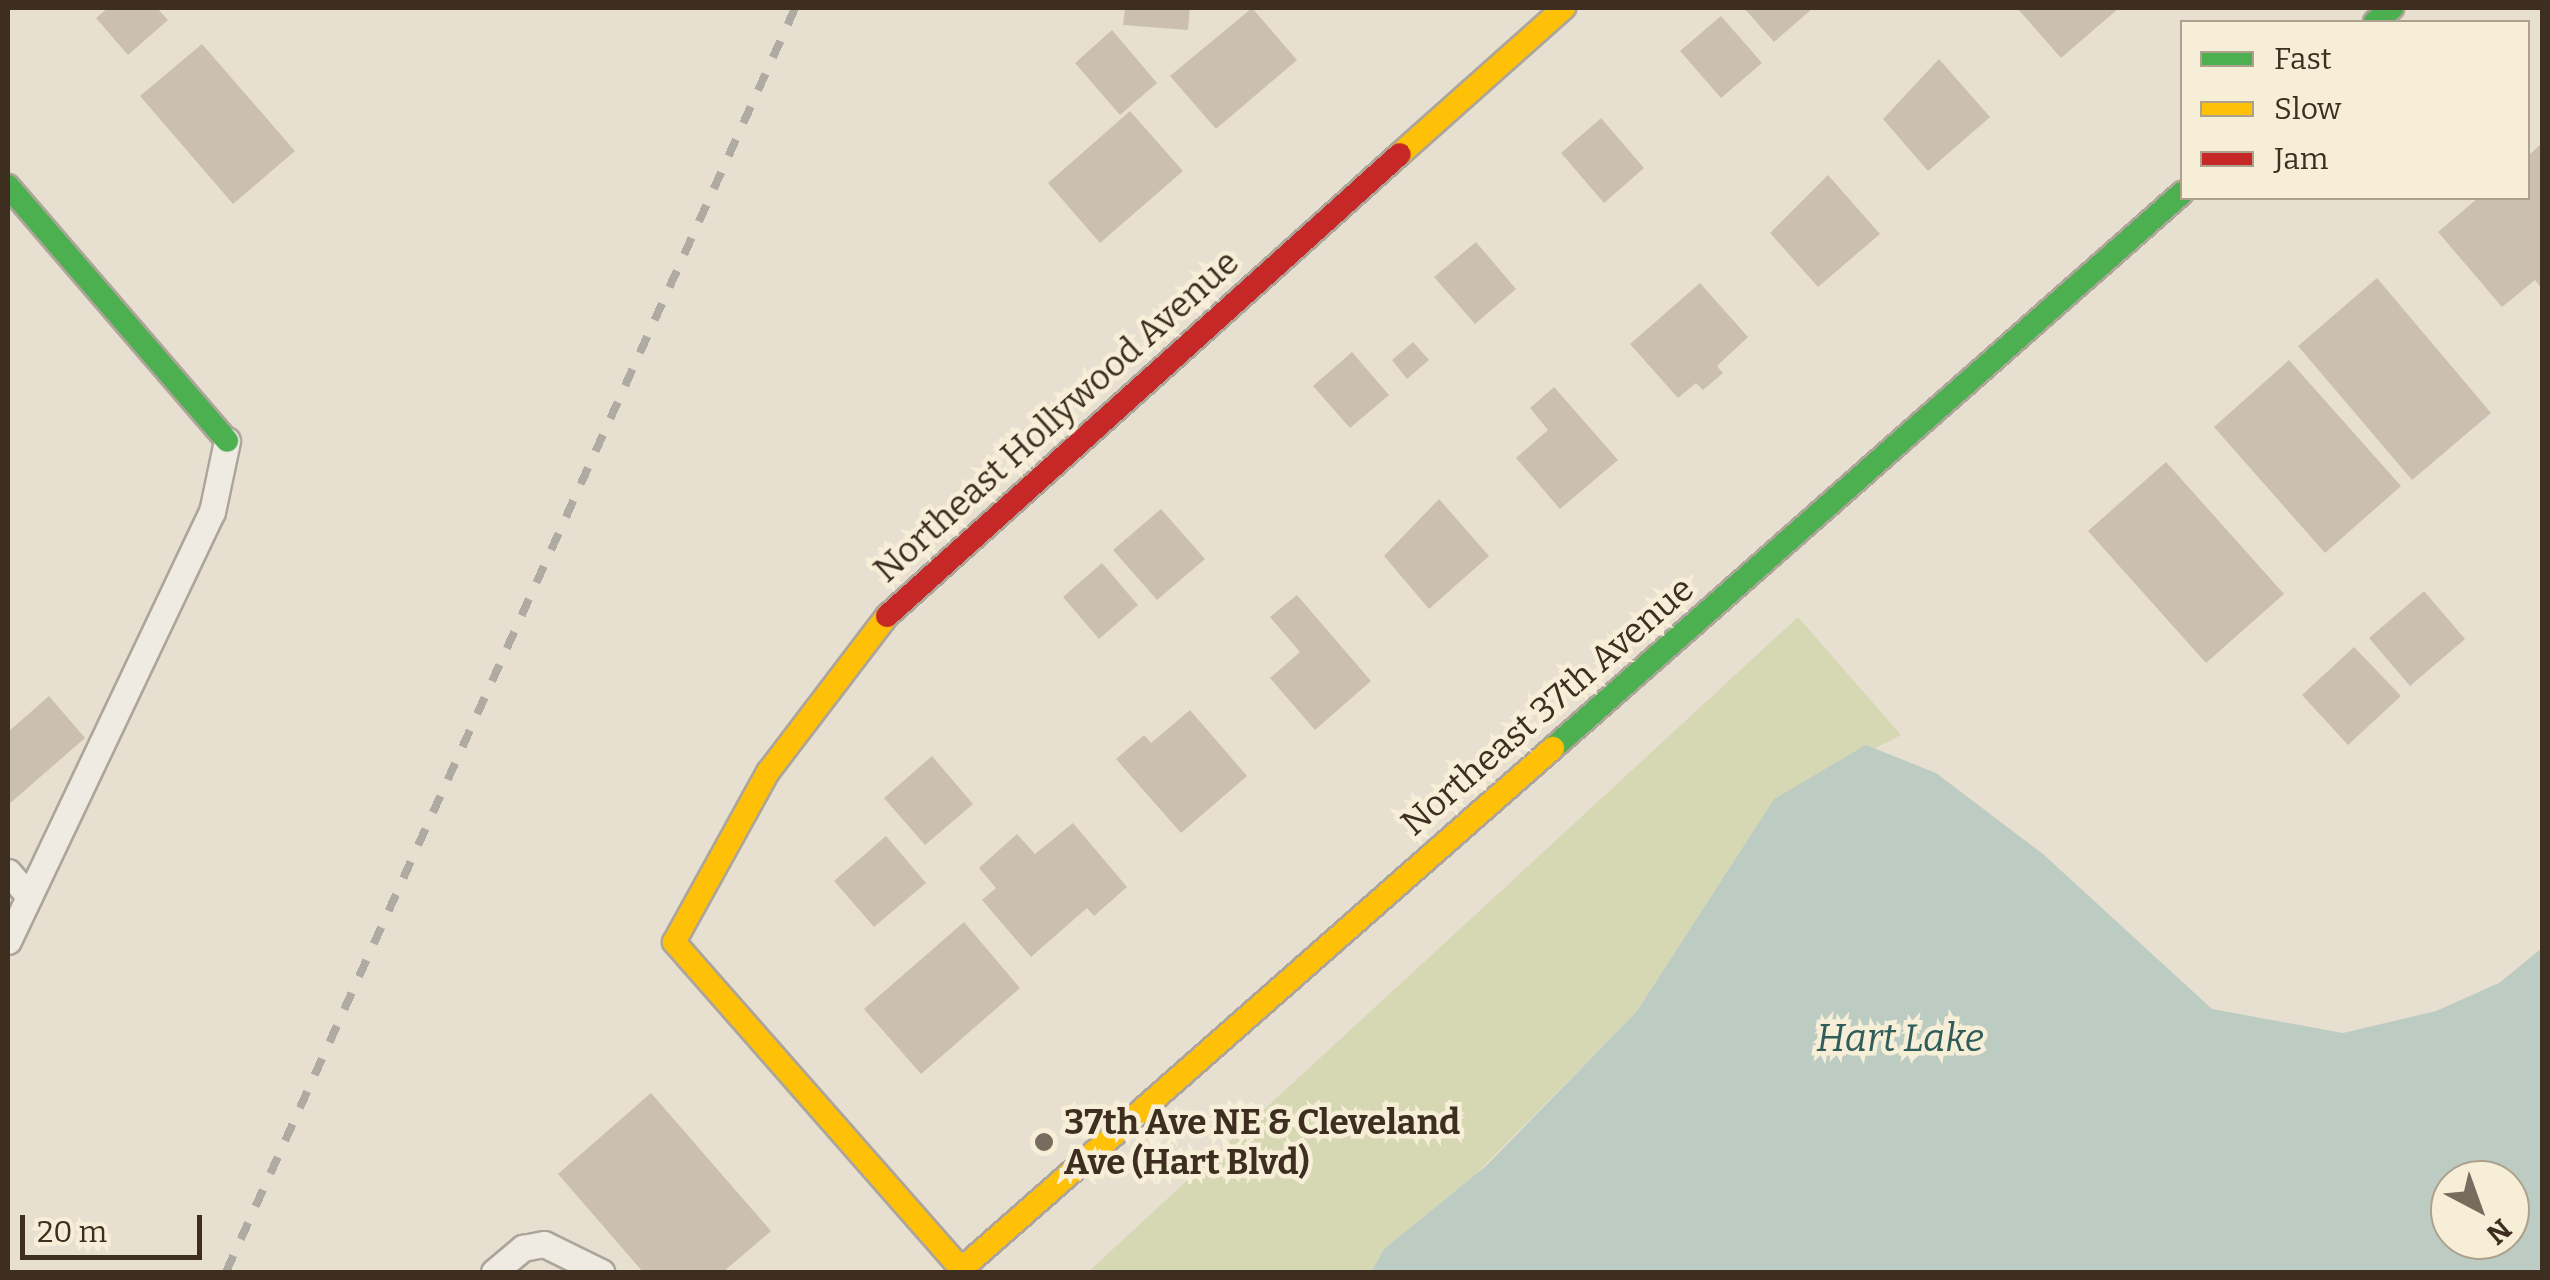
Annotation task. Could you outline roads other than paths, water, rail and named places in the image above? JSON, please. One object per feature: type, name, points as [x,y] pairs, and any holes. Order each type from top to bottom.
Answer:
[{"type":"street","name":"Northeast Hollywood Avenue","points":[[961,1272],[674,942],[768,772],[900,599],[1564,8]]},
{"type":"street","points":[[8,186],[227,441]]},
{"type":"street","name":"Northeast 37th Avenue","points":[[961,1272],[2180,194]]},
{"type":"lane","points":[[8,941],[212,512],[227,441]]},
{"type":"lane","points":[[8,872],[28,896]]},
{"type":"lane","points":[[494,1272],[522,1248],[544,1244],[601,1272]]},
{"type":"water","name":"Hart Lake","points":[[1866,745],[1936,773],[2043,854],[2212,1009],[2343,1033],[2436,1011],[2499,983],[2542,948],[2542,1272],[1371,1272],[1384,1249],[1486,1166],[1637,1011],[1774,799]]},
{"type":"railway","points":[[226,1272],[795,8]]},
{"type":"place","name":"37th Ave NE & Cleveland Ave (Hart Blvd)","points":[[1044,1142]]}]
